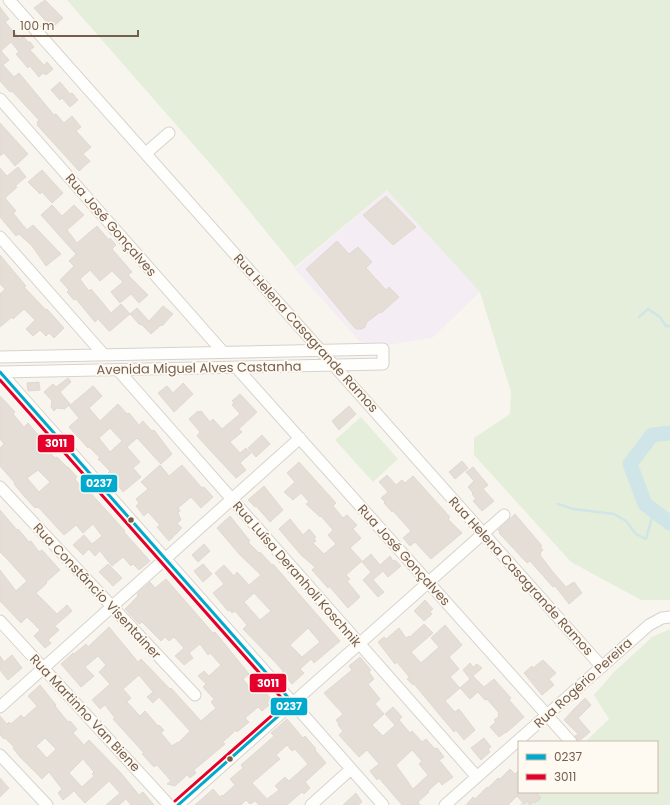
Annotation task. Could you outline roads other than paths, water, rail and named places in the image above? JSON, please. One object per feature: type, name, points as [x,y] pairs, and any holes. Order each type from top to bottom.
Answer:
[{"type":"street","name":"Rua Helena Casagrande Ramos","points":[[10,0],[602,667]]},
{"type":"street","name":"Rua José Gonçalves","points":[[0,99],[222,352]]},
{"type":"street","points":[[146,153],[169,133]]},
{"type":"street","points":[[0,237],[104,355]]},
{"type":"street","name":"Avenida Miguel Alves Castanha","points":[[0,357],[320,349],[383,349],[383,364],[0,372]]},
{"type":"street","name":"Rua José Gonçalves","points":[[236,367],[570,741]]},
{"type":"street","name":"Rua Luísa Deranholi Koschnik","points":[[118,370],[477,777]]},
{"type":"street","points":[[0,372],[383,805]]},
{"type":"street","points":[[0,707],[300,438]]},
{"type":"street","name":"Rua Constâncio Visentainer","points":[[0,487],[194,695]]},
{"type":"street","points":[[178,805],[504,515]]},
{"type":"street","name":"Rua Rogério Pereira","points":[[446,805],[649,625],[662,618],[670,617]]},
{"type":"street","name":"Rua Martinho Van Biene","points":[[0,621],[169,805]]},
{"type":"street","points":[[0,755],[47,805]]},
{"type":"street","points":[[311,805],[351,769]]},
{"type":"waterway","points":[[639,317],[648,309],[660,317],[666,326],[670,326]]},
{"type":"waterway","points":[[670,433],[652,435],[630,464],[645,504],[670,523]]},
{"type":"waterway","points":[[558,504],[573,509],[614,514],[626,521],[636,534],[646,539],[654,510]]}]
